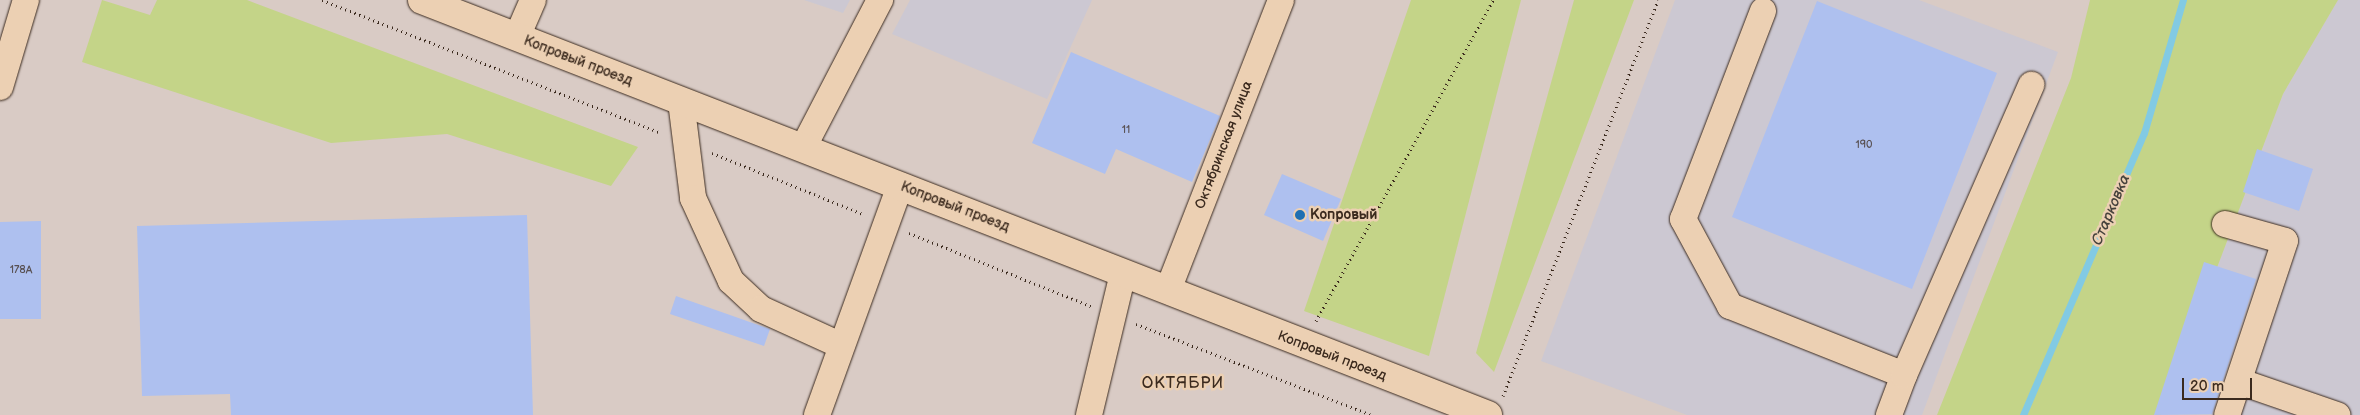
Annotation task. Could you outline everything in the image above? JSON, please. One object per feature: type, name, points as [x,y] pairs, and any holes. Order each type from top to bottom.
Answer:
[{"type":"main road","name":"Копровый проезд","points":[[422,0],[1168,290],[1302,345],[1493,411]]},
{"type":"street","points":[[0,87],[26,0]]},
{"type":"street","points":[[517,37],[533,0]]},
{"type":"street","points":[[803,148],[880,0]]},
{"type":"street","name":"Октябринская улица","points":[[1168,290],[1281,0]]},
{"type":"street","points":[[1763,11],[1683,220],[1730,306],[1904,375]]},
{"type":"street","points":[[1888,415],[2031,85]]},
{"type":"street","points":[[681,101],[693,198],[731,280],[761,309],[840,345]]},
{"type":"street","points":[[817,415],[840,345],[900,186]]},
{"type":"street","points":[[2225,224],[2285,241],[2241,382],[2227,415]]},
{"type":"street","points":[[1088,415],[1123,273]]},
{"type":"street","points":[[2241,382],[2337,415]]},
{"type":"path","points":[[322,0],[687,143],[1114,315],[1372,415]]},
{"type":"path","points":[[1302,345],[1493,0]]},
{"type":"path","points":[[1493,411],[1543,301],[1658,0]]},
{"type":"shaded area","points":[[804,0],[850,0],[843,13]]},
{"type":"shaded area","points":[[910,0],[1092,0],[1047,99],[892,34]]},
{"type":"shaded area","points":[[1675,0],[1919,0],[2058,52],[1922,415],[1687,415],[1541,361]]},
{"type":"shaded area","points":[[2338,0],[2360,0],[2360,415],[2161,415],[2283,94]]},
{"type":"green space","points":[[102,0],[150,15],[157,0],[247,0],[638,147],[611,186],[447,134],[331,143],[82,62]]},
{"type":"green space","points":[[1411,0],[1521,0],[1429,356],[1304,311]]},
{"type":"green space","points":[[1574,0],[1634,0],[1494,372],[1476,353]]},
{"type":"green space","points":[[2090,0],[2338,0],[2283,94],[2161,415],[1937,415],[2071,78]]},
{"type":"building","points":[[1817,1],[1997,73],[1912,289],[1732,217]]},
{"type":"building","points":[[1071,52],[1220,116],[1192,182],[1116,149],[1105,174],[1032,143]]},
{"type":"building","points":[[2257,149],[2313,169],[2299,211],[2243,192]]},
{"type":"building","name":"Копровый","points":[[1282,174],[1341,199],[1323,241],[1264,215]]},
{"type":"building","points":[[527,215],[533,415],[231,415],[230,394],[142,396],[137,226]]},
{"type":"building","points":[[41,221],[41,319],[0,319],[0,222]]},
{"type":"building","points":[[2204,262],[2256,279],[2212,414],[2154,415]]},
{"type":"building","points":[[676,296],[770,329],[764,346],[670,314]]},
{"type":"waterway","name":"Старковка","points":[[2023,415],[2144,133],[2183,0]]},
{"type":"place","name":"Копровый","points":[[1300,215]]},
{"type":"district","name":"ОКТЯБРИ","points":[[1183,384]]}]
